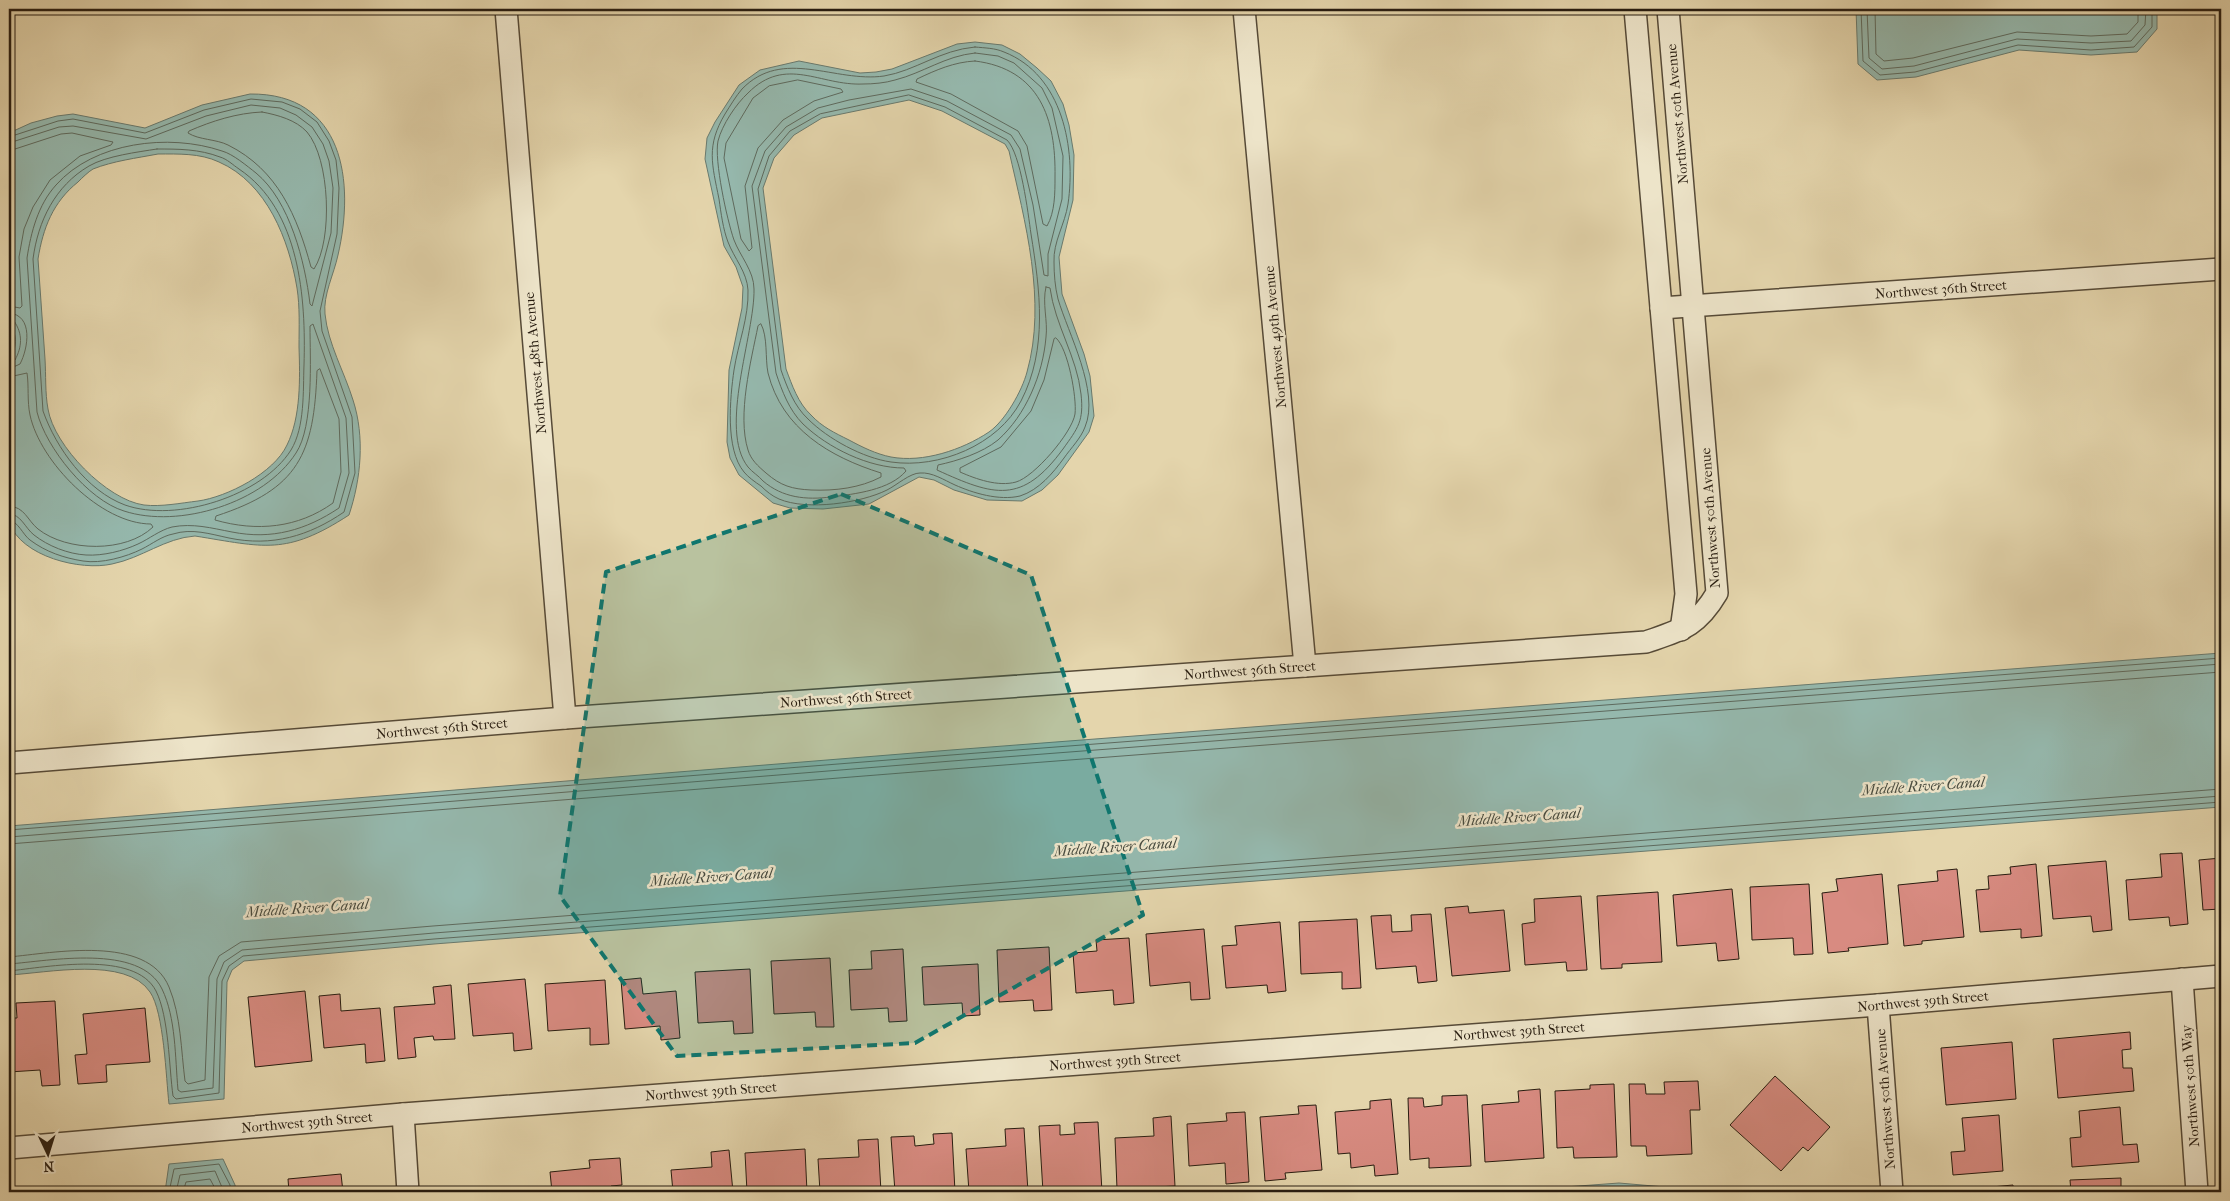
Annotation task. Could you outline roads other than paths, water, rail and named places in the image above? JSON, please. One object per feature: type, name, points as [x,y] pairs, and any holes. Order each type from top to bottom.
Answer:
[{"type":"street","name":"Northwest 48th Avenue","points":[[506,9],[564,718]]},
{"type":"street","name":"Northwest 49th Avenue","points":[[1244,9],[1305,666]]},
{"type":"street","points":[[1635,9],[1686,594],[1681,630]]},
{"type":"street","name":"Northwest 50th Avenue","points":[[1668,9],[1717,593],[1705,613],[1681,630]]},
{"type":"street","name":"Northwest 36th Street","points":[[1661,308],[2221,269]]},
{"type":"street","name":"Northwest 36th Street","points":[[9,763],[564,718],[1646,642],[1681,630]]},
{"type":"street","name":"Northwest 39th Street","points":[[9,1148],[404,1114],[1878,1005],[2221,976]]},
{"type":"street","name":"Northwest 50th Way","points":[[2182,979],[2197,1192]]},
{"type":"street","name":"Northwest 50th Avenue","points":[[1878,1005],[1892,1192]]},
{"type":"street","points":[[404,1114],[408,1192]]},
{"type":"water","points":[[1856,9],[2157,9],[2157,29],[2137,52],[2091,55],[2019,50],[1916,77],[1877,80],[1858,64]]},
{"type":"water","points":[[975,42],[1002,45],[1020,54],[1051,81],[1063,104],[1074,155],[1073,200],[1059,257],[1062,294],[1090,376],[1094,416],[1089,432],[1058,475],[1042,490],[1022,501],[987,500],[954,490],[934,480],[919,477],[869,504],[823,509],[790,508],[773,503],[739,475],[730,458],[727,442],[729,370],[742,308],[743,287],[736,267],[724,246],[705,159],[707,138],[739,85],[760,70],[799,61],[860,73],[876,72],[892,69],[957,44]],"holes":[[[909,100],[942,111],[1005,144],[1009,151],[1032,262],[1035,318],[1033,345],[1025,380],[1017,396],[1001,421],[989,432],[967,444],[942,453],[916,458],[891,457],[864,448],[824,426],[806,410],[796,393],[786,369],[763,188],[774,158],[794,135],[822,118]]]},
{"type":"water","points":[[250,94],[281,98],[306,108],[324,125],[336,147],[342,172],[345,199],[343,227],[338,255],[329,284],[325,314],[329,336],[353,400],[359,429],[359,473],[349,515],[327,528],[291,543],[257,545],[195,536],[174,540],[112,564],[99,566],[85,565],[53,559],[39,553],[26,544],[16,534],[8,518],[9,362],[14,351],[15,342],[14,332],[9,322],[9,133],[31,123],[73,114],[145,128],[202,105]],"holes":[[[158,154],[189,155],[212,159],[236,171],[263,198],[273,215],[288,251],[297,288],[299,310],[299,384],[297,410],[292,434],[281,455],[261,474],[235,489],[210,499],[144,505],[129,501],[114,493],[84,469],[60,439],[52,424],[46,397],[38,259],[50,216],[62,198],[87,173],[101,166]]]},
{"type":"water","name":"Middle River Canal","points":[[2221,653],[2221,807],[434,944],[244,961],[232,970],[227,982],[224,1099],[169,1104],[164,1046],[155,1001],[150,992],[139,981],[123,974],[105,970],[85,969],[9,975],[9,826],[951,750]]},
{"type":"water","points":[[223,1159],[235,1185],[236,1192],[165,1192],[169,1164]]},
{"type":"water","points":[[1619,1183],[1665,1187],[1675,1192],[1498,1192]]}]
